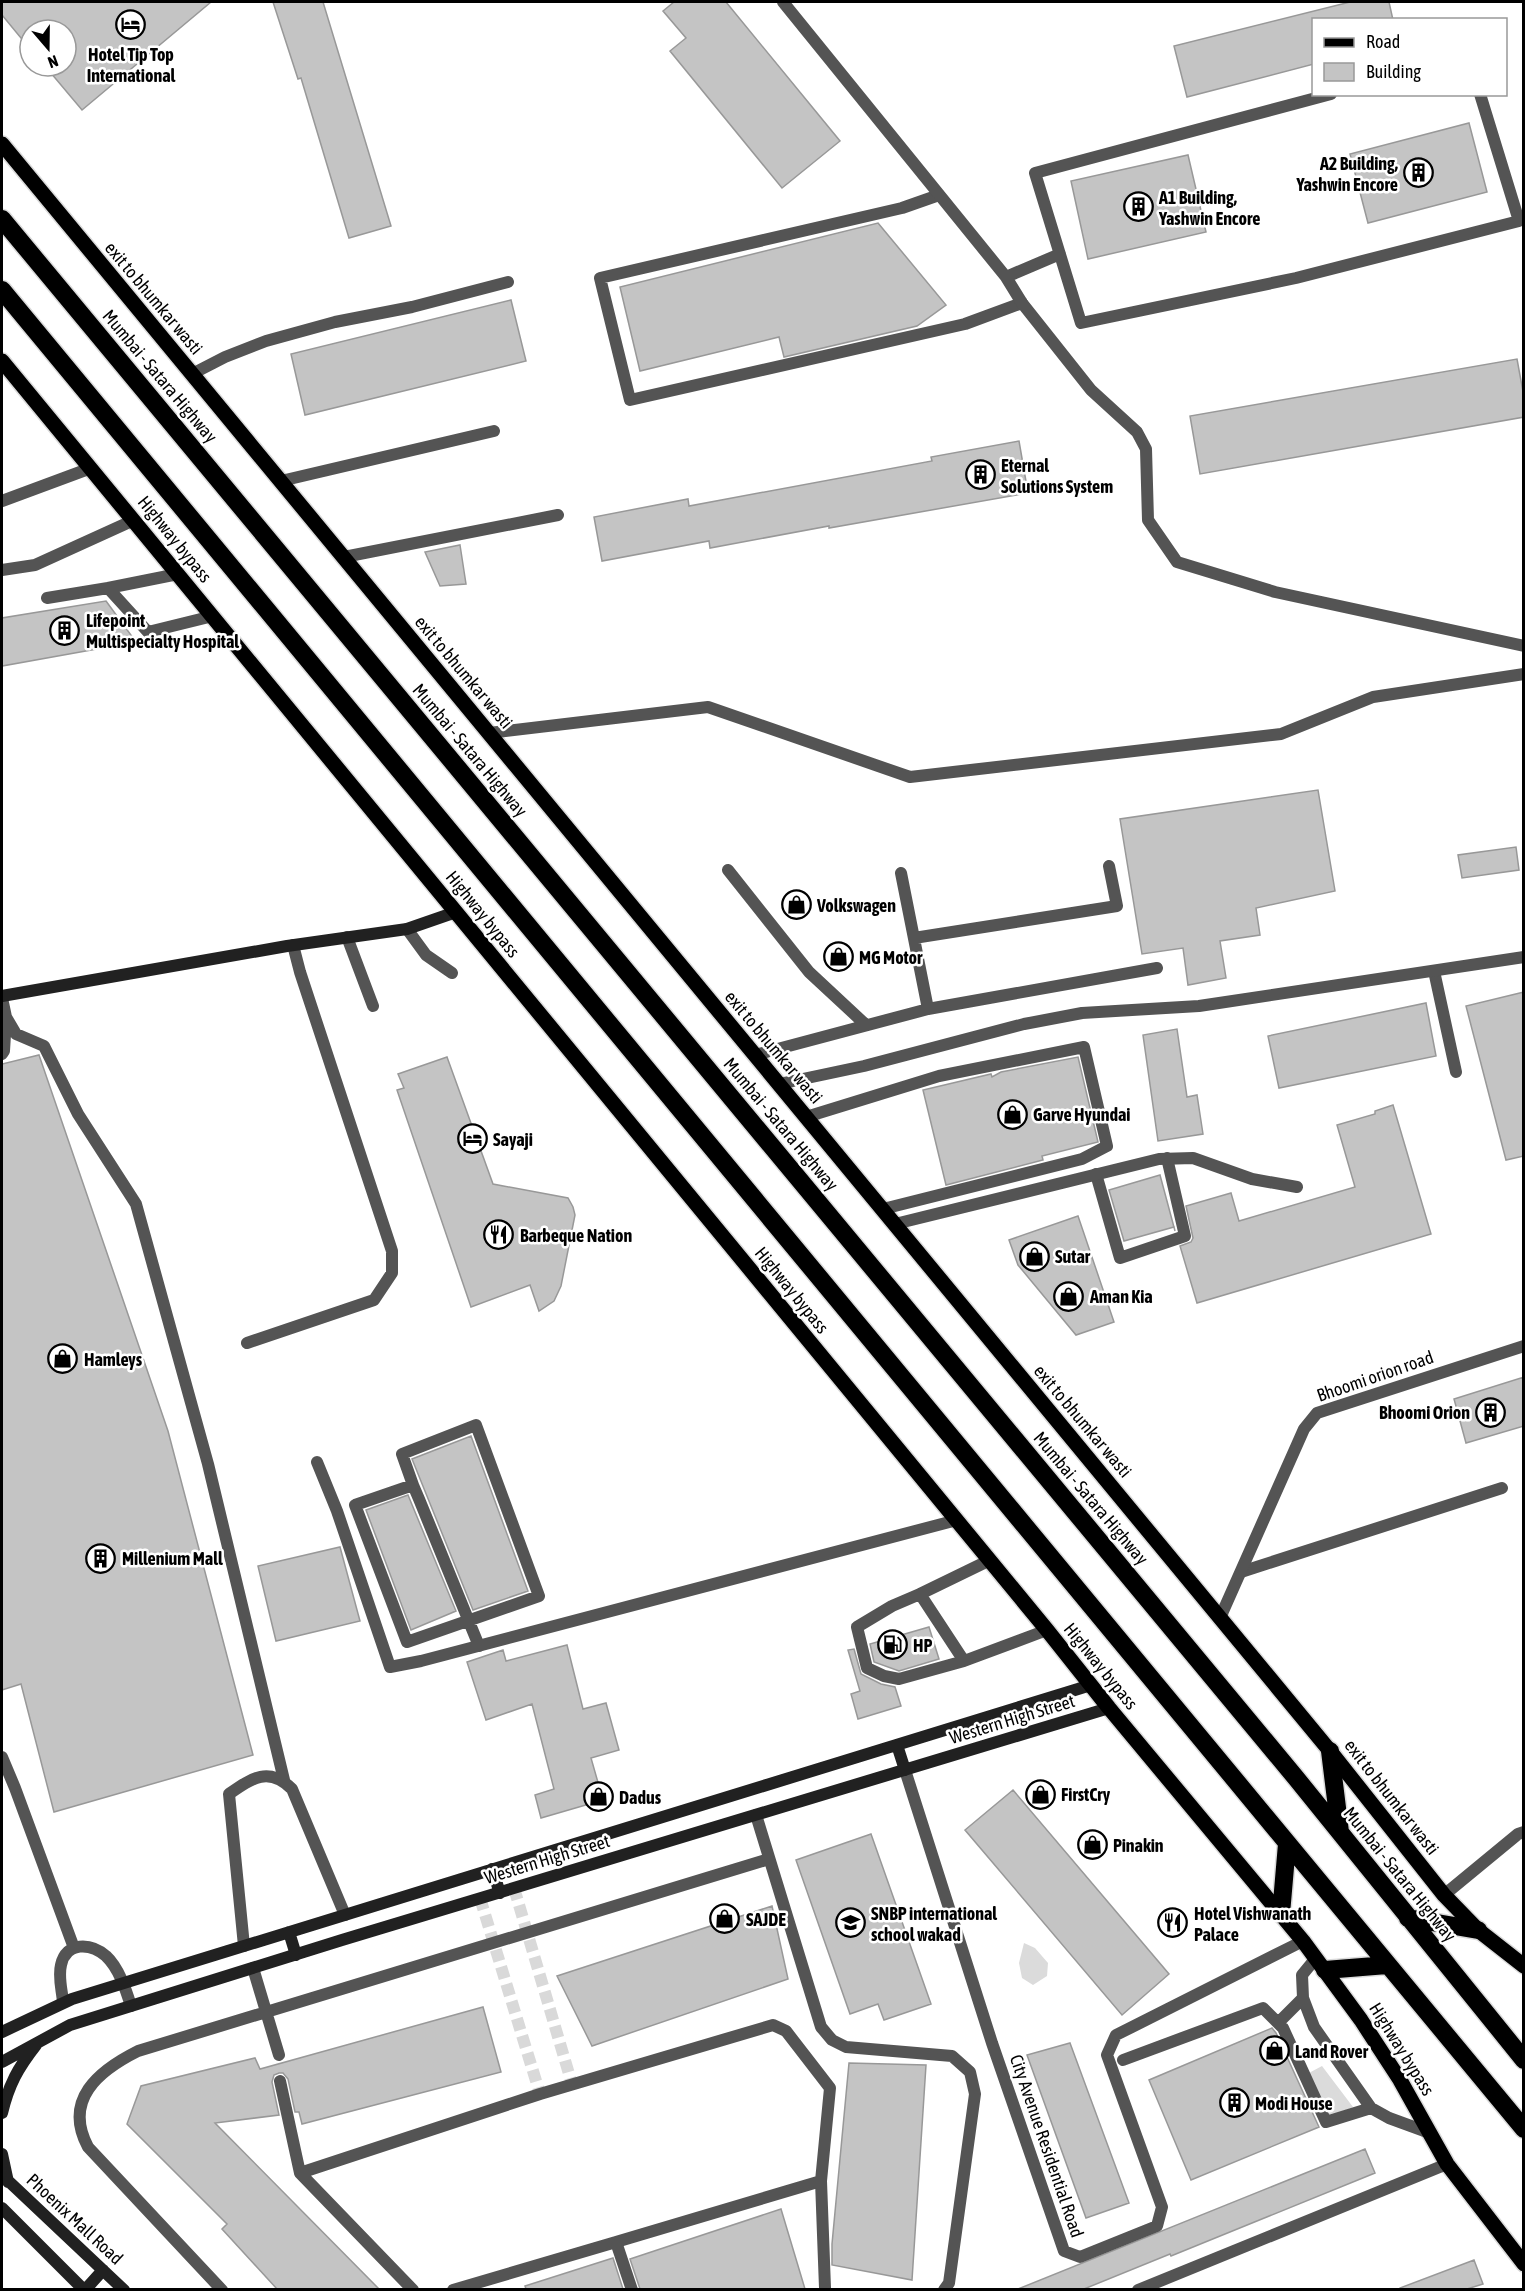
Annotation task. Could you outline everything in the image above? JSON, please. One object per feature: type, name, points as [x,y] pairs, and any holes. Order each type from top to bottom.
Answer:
[{"type":"highway","name":"Mumbai - Satara Highway","points":[[2,219],[1340,1833],[1524,2060]]},
{"type":"highway","points":[[2,290],[1524,2129]]},
{"type":"highway","points":[[1330,1751],[1340,1833]]},
{"type":"highway","points":[[1281,1914],[1287,1844]]},
{"type":"highway","points":[[1408,1917],[1478,1930]]},
{"type":"highway","points":[[1320,1964],[1387,1965]]},
{"type":"main road","name":"exit to bhumkar wasti","points":[[2,144],[1330,1751],[1444,1895],[1478,1930],[1524,1966]]},
{"type":"main road","name":"Highway bypass","points":[[2,361],[1303,1941],[1361,2020],[1401,2080],[1447,2164],[1524,2264]]},
{"type":"street","points":[[783,2],[1006,277],[1022,303],[1091,390],[1137,432],[1146,449],[1148,520],[1177,562],[1275,592],[1524,646]]},
{"type":"street","points":[[1324,96],[1035,173],[1081,323],[1296,278],[1519,221],[1481,96]]},
{"type":"street","points":[[939,195],[902,208],[600,278],[630,400],[965,324],[1022,303]]},
{"type":"street","points":[[1006,277],[1060,254]]},
{"type":"street","points":[[192,374],[225,357],[266,341],[335,322],[412,307],[508,282]]},
{"type":"street","points":[[281,481],[494,431]]},
{"type":"street","points":[[2,501],[91,468]]},
{"type":"street","points":[[344,557],[558,515]]},
{"type":"street","points":[[2,570],[36,565],[134,520]]},
{"type":"street","points":[[47,598],[178,573]]},
{"type":"street","points":[[108,588],[148,632],[213,616]]},
{"type":"street","points":[[489,732],[708,707],[910,777],[1281,734],[1373,697],[1524,674]]},
{"type":"street","points":[[914,938],[1117,906],[1109,866]]},
{"type":"street","points":[[728,870],[809,972],[866,1025]]},
{"type":"street","points":[[901,873],[928,1009]]},
{"type":"street","points":[[2,1054],[6,1017],[2,997],[293,945],[407,929],[456,912]]},
{"type":"street","points":[[407,929],[426,955],[452,973]]},
{"type":"street","points":[[347,937],[373,1006]]},
{"type":"street","points":[[247,1343],[374,1300],[392,1274],[392,1251],[293,945]]},
{"type":"street","points":[[779,1084],[864,1066],[1024,1024],[1082,1013],[1199,1006],[1524,957]]},
{"type":"street","points":[[755,1055],[928,1009],[1157,968]]},
{"type":"street","points":[[1434,971],[1456,1072]]},
{"type":"street","points":[[6,1017],[16,1034],[44,1046],[78,1113],[136,1204],[208,1464],[284,1780]]},
{"type":"street","points":[[806,1117],[939,1076],[1084,1047],[1107,1146],[1082,1159],[883,1209]]},
{"type":"street","points":[[1096,1174],[1120,1258],[1185,1236],[1167,1158]]},
{"type":"street","points":[[895,1224],[1167,1158],[1193,1158],[1252,1179],[1297,1186]]},
{"type":"street","name":"Bhoomi orion road","points":[[1220,1618],[1304,1430],[1317,1413],[1524,1346]]},
{"type":"street","points":[[413,1485],[355,1505],[407,1642],[468,1621],[539,1596],[476,1425],[402,1454],[413,1485],[468,1621],[479,1646]]},
{"type":"street","points":[[317,1462],[337,1511],[390,1667],[479,1646],[957,1520]]},
{"type":"street","points":[[1241,1572],[1502,1488]]},
{"type":"street","points":[[990,1560],[892,1606],[857,1627],[867,1668],[899,1679],[964,1660],[1047,1630]]},
{"type":"street","points":[[920,1594],[964,1660]]},
{"type":"street","name":"Western High Street","points":[[2,2032],[63,2002],[1091,1685]]},
{"type":"street","name":"Western High Street","points":[[2,2062],[70,2025],[1109,1708]]},
{"type":"street","points":[[897,1745],[905,1770]]},
{"type":"street","points":[[2,1757],[74,1948]]},
{"type":"street","name":"City Avenue Residential Road","points":[[905,1770],[992,2043],[1064,2251],[1080,2257],[1157,2226],[1162,2207],[1113,2078],[1107,2055],[1116,2035],[1303,1941]]},
{"type":"street","points":[[244,1946],[229,1794],[249,1780],[271,1775],[284,1780],[292,1788],[345,1915]]},
{"type":"street","points":[[756,1815],[821,2027],[832,2040],[846,2047],[952,2056],[970,2072],[975,2094],[949,2283],[944,2289]]},
{"type":"street","points":[[1444,1895],[1518,1834],[1524,1832]]},
{"type":"street","points":[[222,2289],[88,2147],[80,2132],[81,2104],[88,2085],[119,2060],[138,2051],[769,1859]]},
{"type":"street","points":[[492,1869],[500,1893]]},
{"type":"street","points":[[289,1932],[296,1955]]},
{"type":"street","points":[[63,2002],[61,1962],[69,1951],[80,1945],[92,1947],[107,1957],[123,1983],[131,2006]]},
{"type":"street","points":[[1320,1964],[1302,1975],[1303,1998],[1314,2027],[1371,2108],[1389,2118],[1430,2133]]},
{"type":"street","points":[[253,1968],[279,2055]]},
{"type":"street","points":[[1278,2023],[1303,1998]]},
{"type":"street","points":[[1123,2060],[1263,2008],[1283,2028],[1326,2122],[1371,2108]]},
{"type":"street","points":[[300,2173],[540,2094],[773,2025],[786,2031],[830,2088],[821,2181],[825,2288]]},
{"type":"street","points":[[2,2113],[8,2088],[18,2067],[41,2039]]},
{"type":"street","points":[[280,2081],[300,2173],[413,2289]]},
{"type":"street","points":[[2,2154],[5,2178]]},
{"type":"street","points":[[1138,2289],[1447,2164]]},
{"type":"street","name":"Phoenix Mall Road","points":[[5,2178],[123,2289]]},
{"type":"street","points":[[453,2289],[821,2181]]},
{"type":"street","points":[[2,2208],[84,2289],[102,2270]]},
{"type":"street","points":[[616,2242],[632,2289]]},
{"type":"shaded area","points":[[1024,1943],[1035,1948],[1048,1963],[1047,1976],[1033,1985],[1022,1978],[1019,1963]]},
{"type":"shaded area","points":[[1322,2066],[1353,2107],[1327,2118],[1307,2074]]},
{"type":"building","points":[[2,2],[211,2],[82,110],[55,78],[78,78],[78,18],[18,18],[18,34],[2,15]]},
{"type":"building","points":[[273,2],[323,2],[391,226],[349,238],[301,78],[298,79]]},
{"type":"building","points":[[674,2],[726,2],[840,141],[782,188],[670,51],[686,38],[663,11]]},
{"type":"building","points":[[1350,2],[1389,2],[1393,18],[1312,18],[1312,65],[1187,97],[1174,46]]},
{"type":"building","name":"A2 Building, Yashwin Encore","points":[[1469,123],[1487,192],[1368,223],[1350,154]]},
{"type":"building","name":"A1 Building, Yashwin Encore","points":[[1188,155],[1206,232],[1088,259],[1071,181]]},
{"type":"building","points":[[878,223],[946,305],[917,326],[784,357],[779,337],[640,371],[620,287]]},
{"type":"building","points":[[511,300],[526,361],[305,415],[291,354]]},
{"type":"building","points":[[1517,359],[1524,397],[1524,417],[1200,474],[1190,416]]},
{"type":"building","points":[[1019,441],[1028,493],[710,548],[709,541],[602,561],[594,517],[688,499],[689,506],[932,461],[931,457]]},
{"type":"building","points":[[460,545],[466,584],[440,586],[425,552]]},
{"type":"building","name":"Lifepoint Multispecialty Hospital","points":[[106,601],[136,642],[2,666],[2,618]]},
{"type":"building","points":[[1318,790],[1335,891],[1256,908],[1260,935],[1220,941],[1226,978],[1188,985],[1183,948],[1142,954],[1120,819]]},
{"type":"building","points":[[1516,847],[1519,870],[1462,878],[1458,855]]},
{"type":"building","points":[[1524,992],[1524,1156],[1506,1160],[1466,1006]]},
{"type":"building","points":[[1426,1003],[1436,1056],[1279,1088],[1268,1036]]},
{"type":"building","points":[[1177,1029],[1187,1097],[1197,1095],[1203,1134],[1158,1141],[1143,1035]]},
{"type":"building","name":"Millenium Mall","points":[[39,1055],[168,1431],[253,1755],[54,1812],[21,1684],[2,1690],[2,1064]]},
{"type":"building","points":[[447,1057],[493,1184],[568,1198],[573,1207],[575,1215],[561,1286],[554,1301],[539,1311],[530,1285],[471,1307],[397,1090],[404,1088],[398,1074]]},
{"type":"building","name":"Garve Hyundai","points":[[1078,1057],[1098,1142],[1042,1156],[1043,1160],[946,1185],[923,1090]]},
{"type":"building","points":[[1393,1105],[1431,1234],[1197,1303],[1180,1246],[1191,1242],[1193,1238],[1186,1206],[1231,1193],[1239,1221],[1355,1187],[1337,1125],[1375,1114],[1375,1111]]},
{"type":"building","points":[[1160,1175],[1174,1227],[1124,1241],[1109,1190]]},
{"type":"building","points":[[1078,1216],[1114,1322],[1076,1335],[1018,1265],[1009,1240]]},
{"type":"building","name":"Bhoomi Orion","points":[[1524,1377],[1524,1426],[1466,1443],[1454,1399]]},
{"type":"building","points":[[471,1436],[528,1591],[473,1610],[412,1459]]},
{"type":"building","points":[[408,1495],[456,1611],[411,1630],[366,1510]]},
{"type":"building","points":[[340,1547],[360,1621],[276,1641],[258,1566]]},
{"type":"building","points":[[929,1627],[939,1659],[899,1671],[874,1662],[870,1644]]},
{"type":"building","points":[[567,1645],[583,1709],[606,1703],[619,1750],[591,1758],[603,1800],[541,1818],[535,1795],[554,1789],[532,1704],[486,1720],[467,1662],[503,1650],[506,1661]]},
{"type":"building","points":[[854,1649],[861,1674],[881,1684],[895,1687],[901,1706],[858,1719],[851,1694],[860,1691],[848,1650]]},
{"type":"building","points":[[1013,1790],[1169,1974],[1122,2015],[965,1830]]},
{"type":"building","points":[[871,1834],[931,2004],[884,2020],[878,2004],[850,2014],[796,1860]]},
{"type":"building","points":[[772,1906],[788,1979],[592,2046],[557,1976]]},
{"type":"building","points":[[483,2007],[501,2072],[302,2124],[299,2112],[295,2112],[288,2079],[283,2073],[279,2073],[274,2075],[272,2082],[279,2115],[215,2123],[379,2289],[277,2289],[222,2229],[227,2224],[127,2124],[141,2086],[255,2058],[260,2069]]},
{"type":"building","name":"Modi House","points":[[1272,2028],[1319,2127],[1191,2180],[1149,2080]]},
{"type":"building","points":[[1070,2043],[1129,2203],[1086,2218],[1027,2055]]},
{"type":"building","points":[[849,2063],[926,2065],[912,2280],[832,2265]]},
{"type":"building","points":[[1365,2149],[1375,2173],[1171,2256],[1170,2254],[1084,2289],[1018,2289]]},
{"type":"building","points":[[781,2209],[805,2289],[640,2289],[630,2259]]},
{"type":"building","points":[[613,2258],[623,2289],[526,2289],[525,2286]]},
{"type":"building","points":[[1474,2260],[1483,2284],[1467,2289],[1400,2289],[1400,2288]]},
{"type":"tunnel","points":[[514,1888],[572,2084]]},
{"type":"tunnel","points":[[480,1898],[540,2094]]},
{"type":"place","name":"Hotel Tip Top International","points":[[131,25]]},
{"type":"place","name":"A2 Building, Yashwin Encore","points":[[1419,173]]},
{"type":"place","name":"A1 Building, Yashwin Encore","points":[[1138,207]]},
{"type":"place","name":"Eternal Solutions System","points":[[980,475]]},
{"type":"place","name":"Lifepoint Multispecialty Hospital","points":[[65,630]]},
{"type":"place","name":"Volkswagen","points":[[796,905]]},
{"type":"place","name":"MG Motor","points":[[838,957]]},
{"type":"place","name":"Garve Hyundai","points":[[1012,1114]]},
{"type":"place","name":"Sayaji","points":[[472,1139]]},
{"type":"place","name":"Barbeque Nation","points":[[499,1235]]},
{"type":"place","name":"Sutar","points":[[1034,1256]]},
{"type":"place","name":"Aman Kia","points":[[1069,1296]]},
{"type":"place","name":"Hamleys","points":[[63,1359]]},
{"type":"place","name":"Bhoomi Orion","points":[[1491,1412]]},
{"type":"place","name":"Millenium Mall","points":[[101,1558]]},
{"type":"place","name":"HP","points":[[892,1645]]},
{"type":"place","name":"FirstCry","points":[[1040,1794]]},
{"type":"place","name":"Dadus","points":[[598,1797]]},
{"type":"place","name":"Pinakin","points":[[1092,1845]]},
{"type":"place","name":"SAJDE","points":[[725,1919]]},
{"type":"place","name":"SNBP international school wakad","points":[[850,1923]]},
{"type":"place","name":"Hotel Vishwanath Palace","points":[[1173,1923]]},
{"type":"place","name":"Land Rover","points":[[1274,2051]]},
{"type":"place","name":"Modi House","points":[[1234,2103]]}]
